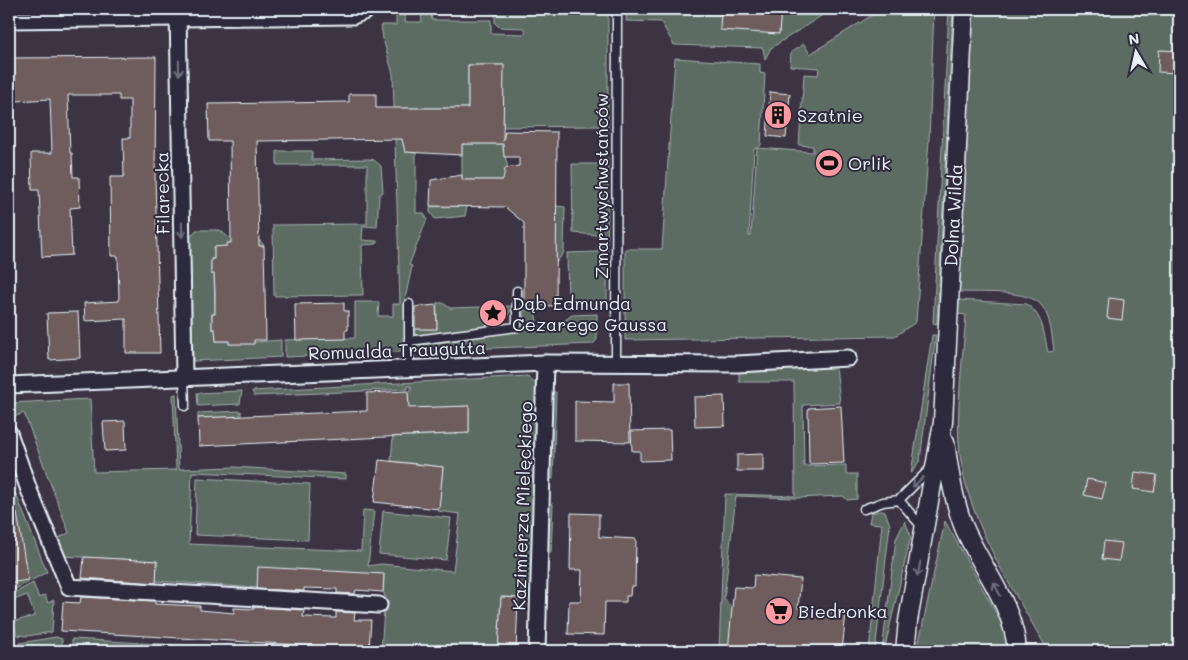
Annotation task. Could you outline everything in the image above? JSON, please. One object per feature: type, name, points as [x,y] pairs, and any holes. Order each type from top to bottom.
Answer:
[{"type":"street","name":"Dolna Wilda","points":[[906,651],[908,621],[943,422],[964,9]]},
{"type":"street","points":[[9,20],[178,14],[354,16],[366,10]]},
{"type":"street","name":"Filarecka","points":[[178,14],[184,377]]},
{"type":"street","name":"Romualda Traugutta","points":[[9,385],[545,363],[738,364],[848,358]]},
{"type":"street","name":"Kazimierza Mielęckiego","points":[[536,651],[545,363]]},
{"type":"street","name":"Dolna Wilda","points":[[943,422],[952,487],[963,524],[1009,613],[1017,651]]},
{"type":"street","points":[[9,433],[29,490],[69,588],[379,605]]},
{"type":"street","points":[[1009,613],[1030,651]]},
{"type":"street","points":[[892,651],[908,621]]},
{"type":"lane","name":"Zmartwychwstańców","points":[[616,363],[617,9]]},
{"type":"lane","points":[[409,341],[517,327],[517,291]]},
{"type":"lane","points":[[409,304],[409,368]]},
{"type":"lane","points":[[184,377],[185,406]]},
{"type":"lane","points":[[864,509],[883,502],[899,500],[936,463]]},
{"type":"lane","points":[[899,500],[925,530]]},
{"type":"green space","points":[[396,9],[406,9],[405,22],[422,22],[421,14],[431,14],[432,20],[491,20],[491,33],[524,34],[526,31],[524,28],[499,27],[495,23],[495,9],[608,9],[608,133],[599,134],[599,126],[503,127],[503,65],[468,65],[468,108],[403,108],[405,152],[416,153],[416,213],[424,213],[427,219],[409,265],[412,266],[404,304],[405,336],[401,341],[401,352],[285,357],[285,340],[355,338],[355,302],[379,302],[378,316],[393,316],[393,304],[400,304],[393,74],[381,25],[396,25]]},
{"type":"green space","points":[[627,9],[832,9],[771,48],[765,59],[763,48],[674,45],[661,22],[626,21]]},
{"type":"green space","points":[[882,9],[934,9],[929,140],[916,322],[895,336],[625,340],[625,249],[662,249],[675,58],[760,64],[760,73],[765,74],[761,145],[758,148],[813,152],[813,146],[799,145],[804,74],[818,75],[819,68],[790,66],[791,52],[804,44],[810,54]],"holes":[[[757,148],[751,236],[749,236],[754,149]]]},
{"type":"green space","points":[[949,9],[953,9],[937,324],[933,323]]},
{"type":"green space","points":[[974,9],[1179,9],[1179,651],[1048,651],[995,557],[973,507],[960,455],[958,422],[966,315],[958,314],[959,300],[1026,304],[1032,308],[1039,319],[1048,352],[1054,351],[1051,328],[1047,316],[1042,306],[1036,301],[1016,294],[959,292]]},
{"type":"green space","points":[[462,144],[502,144],[511,180],[462,180]]},
{"type":"green space","points":[[277,151],[312,151],[312,160],[369,159],[374,160],[381,166],[383,192],[379,195],[377,227],[363,226],[362,240],[377,241],[377,244],[362,245],[363,295],[274,296],[273,225],[367,224],[367,165],[277,165]]},
{"type":"green space","points":[[599,158],[608,158],[607,305],[568,304],[567,253],[598,252],[598,235],[573,233],[572,164],[598,164]]},
{"type":"green space","points":[[467,206],[465,216],[435,219],[430,212],[430,207]]},
{"type":"green space","points":[[556,206],[565,207],[564,252],[556,263]]},
{"type":"green space","points":[[196,230],[220,230],[229,238],[258,239],[264,246],[252,246],[252,242],[228,243],[227,246],[214,247],[214,259],[211,259],[211,274],[214,274],[215,314],[212,314],[212,329],[215,329],[216,341],[229,341],[230,344],[281,340],[281,357],[193,361],[190,238]]},
{"type":"green space","points":[[437,303],[443,303],[450,308],[513,306],[506,319],[497,324],[415,337],[415,329],[437,329]]},
{"type":"green space","points":[[523,310],[535,310],[538,327],[561,323],[572,315],[597,314],[597,340],[593,344],[417,351],[416,346],[524,330]]},
{"type":"green space","points":[[932,335],[936,335],[920,460],[911,474]]},
{"type":"green space","points":[[836,366],[840,403],[803,405],[804,466],[846,465],[846,474],[857,474],[857,499],[847,500],[843,496],[795,498],[736,496],[724,598],[733,609],[728,651],[719,651],[725,494],[795,496],[794,382],[739,382],[739,371]]},
{"type":"green space","points":[[528,376],[532,382],[537,382],[531,598],[501,597],[498,651],[381,651],[385,596],[383,592],[384,575],[257,588],[156,581],[157,561],[62,556],[56,539],[69,533],[24,413],[11,418],[9,403],[90,399],[94,472],[176,470],[173,395],[176,394],[179,469],[234,467],[346,474],[346,479],[192,472],[189,544],[361,551],[363,510],[374,511],[368,566],[381,564],[453,571],[460,514],[438,511],[443,467],[391,461],[393,437],[469,433],[469,406],[409,409],[408,391],[411,391],[411,386],[408,386],[408,389],[254,396],[252,391]]},
{"type":"green space","points":[[242,391],[240,404],[198,406],[197,393]]},
{"type":"green space","points":[[551,392],[556,392],[553,479],[549,477]]},
{"type":"green space","points":[[241,411],[241,416],[198,418],[198,413]]},
{"type":"green space","points":[[9,475],[14,489],[13,494],[16,494],[47,572],[12,591],[11,582],[28,579],[26,561],[23,561],[19,525],[9,527]]},
{"type":"green space","points":[[197,478],[310,484],[308,540],[195,535]]},
{"type":"green space","points":[[548,503],[553,504],[551,553],[546,553]]},
{"type":"green space","points":[[383,511],[451,518],[446,560],[379,554]]},
{"type":"green space","points":[[885,511],[890,525],[875,651],[869,651],[882,524],[869,523],[871,513]]},
{"type":"green space","points":[[905,521],[911,536],[884,651],[882,651],[896,539]]},
{"type":"green space","points":[[945,521],[999,618],[1005,633],[1007,651],[917,651]]},
{"type":"green space","points":[[33,583],[39,598],[45,595],[48,603],[54,600],[52,632],[27,636],[17,635],[13,624],[15,621],[35,616],[27,595],[9,602],[9,595]]},
{"type":"green space","points":[[56,637],[62,639],[62,651],[19,651],[20,643]]},
{"type":"green space","points":[[72,639],[248,649],[248,651],[72,651]]},
{"type":"building","points":[[721,9],[781,9],[779,34],[720,30]]},
{"type":"building","points":[[1159,50],[1179,51],[1179,73],[1158,72]]},
{"type":"building","points":[[156,57],[155,177],[160,353],[126,353],[126,319],[85,321],[84,303],[119,301],[118,256],[111,256],[110,177],[124,177],[123,138],[130,138],[130,100],[119,100],[119,95],[68,95],[70,153],[72,153],[73,177],[79,177],[80,207],[70,208],[72,255],[42,257],[39,190],[32,190],[31,153],[52,153],[50,99],[15,101],[14,94],[9,94],[9,58]]},
{"type":"building","points":[[468,65],[504,65],[503,141],[505,131],[557,132],[556,306],[524,305],[524,223],[505,207],[430,206],[431,180],[462,175],[462,180],[503,180],[505,168],[519,166],[519,157],[504,157],[503,144],[462,144],[462,155],[405,152],[402,139],[257,141],[259,246],[264,246],[266,340],[254,340],[254,344],[229,344],[229,341],[216,341],[215,329],[212,329],[212,314],[215,314],[215,291],[214,274],[211,274],[211,259],[214,259],[214,247],[227,246],[227,243],[231,243],[230,141],[209,141],[208,104],[349,102],[349,94],[376,94],[376,108],[468,108]]},
{"type":"building","name":"Szatnie","points":[[770,92],[790,94],[786,138],[767,136]]},
{"type":"building","points":[[1109,298],[1124,300],[1122,320],[1107,318]]},
{"type":"building","points":[[344,303],[344,311],[348,311],[348,330],[345,330],[345,339],[296,340],[295,304]]},
{"type":"building","points":[[436,305],[437,329],[415,329],[415,307]]},
{"type":"building","points":[[78,312],[80,358],[49,360],[47,313]]},
{"type":"building","points":[[614,383],[629,383],[630,442],[575,441],[575,401],[614,402]]},
{"type":"building","points":[[408,391],[409,408],[469,406],[469,433],[199,446],[198,418],[367,411],[367,393]]},
{"type":"building","points":[[724,396],[725,426],[695,427],[694,397]]},
{"type":"building","points":[[841,406],[844,463],[809,464],[808,408]]},
{"type":"building","points":[[125,421],[126,450],[105,451],[103,422]]},
{"type":"building","points":[[670,430],[671,460],[640,461],[640,451],[632,451],[631,431]]},
{"type":"building","points":[[763,454],[763,471],[737,471],[737,455]]},
{"type":"building","points":[[379,460],[443,467],[439,509],[374,502]]},
{"type":"building","points":[[1135,472],[1157,475],[1154,492],[1133,489]]},
{"type":"building","points":[[1087,479],[1106,483],[1102,499],[1084,495]]},
{"type":"building","points":[[17,513],[28,580],[9,583],[9,514]]},
{"type":"building","points":[[571,513],[599,514],[599,537],[636,539],[635,586],[631,586],[630,596],[626,596],[626,602],[605,602],[604,635],[568,634],[569,601],[581,601],[582,570],[570,570]]},
{"type":"building","points":[[1104,541],[1122,543],[1119,561],[1102,559]]},
{"type":"building","points":[[84,557],[157,561],[156,583],[82,578]]},
{"type":"building","points":[[258,567],[384,574],[383,592],[356,590],[355,594],[337,593],[337,589],[304,588],[304,591],[257,589]]},
{"type":"building","name":"Biedronka","points":[[754,575],[801,579],[798,608],[846,613],[842,651],[728,651],[734,587],[753,588]]},
{"type":"building","points":[[81,597],[155,601],[155,604],[200,606],[200,610],[234,613],[234,608],[254,609],[254,607],[304,610],[303,617],[336,618],[336,612],[355,613],[354,620],[371,620],[369,649],[61,631],[63,602],[80,603]]},
{"type":"building","points":[[501,597],[518,598],[516,651],[498,651]]},
{"type":"place","name":"Szatnie","points":[[778,115]]},
{"type":"place","name":"Orlik","points":[[829,163]]},
{"type":"place","name":"Dąb Edmunda Cezarego Gaussa","points":[[493,313]]},
{"type":"place","name":"Biedronka","points":[[779,611]]}]
